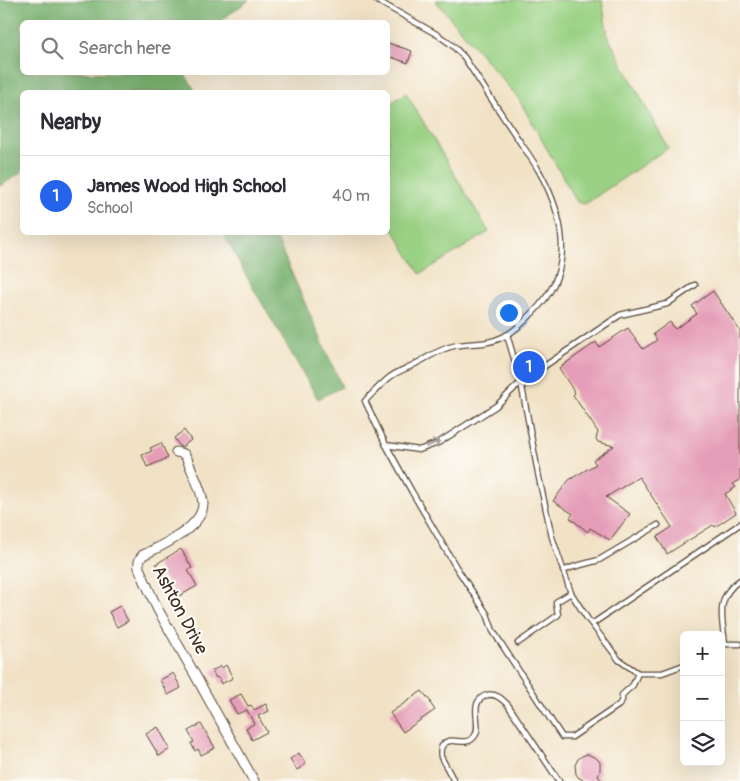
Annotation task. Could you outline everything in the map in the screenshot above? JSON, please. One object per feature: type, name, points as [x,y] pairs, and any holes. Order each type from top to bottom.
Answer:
[{"type":"street","name":"Ashton Drive","points":[[176,452],[184,454],[188,459],[202,496],[202,513],[197,521],[185,530],[143,555],[138,563],[139,568],[157,608],[254,781]]},
{"type":"lane","points":[[376,0],[438,35],[464,57],[538,170],[549,190],[560,224],[562,252],[560,267],[555,281],[542,302],[528,318],[507,335],[480,344],[447,348],[390,377],[365,401],[386,445],[424,513],[487,614],[493,632],[562,737],[572,737],[619,705],[622,695],[633,684],[638,673]]},
{"type":"lane","points":[[386,445],[419,450],[438,443],[496,406],[521,382],[620,316],[667,304],[695,285]]},
{"type":"lane","points":[[507,335],[521,382],[552,536],[571,593],[619,660],[638,673],[662,673],[680,666]]},
{"type":"lane","points":[[592,624],[740,524]]},
{"type":"lane","points":[[563,571],[600,560],[658,525]]},
{"type":"lane","points":[[722,631],[721,615],[726,594],[740,580]]},
{"type":"lane","points":[[518,643],[558,615],[556,602],[571,593]]},
{"type":"lane","points":[[725,645],[740,644]]},
{"type":"lane","points":[[454,781],[441,757],[441,748],[444,742],[453,740],[463,742],[474,737],[478,726],[477,705],[485,696],[491,694],[500,698],[508,705],[559,781]]},
{"type":"green space","points":[[0,0],[249,0],[222,20],[20,20],[20,75],[185,75],[195,90],[20,90],[20,173],[0,186]]},
{"type":"green space","points":[[435,0],[602,0],[608,37],[668,148],[585,204],[577,202],[518,98]]},
{"type":"green space","points":[[406,93],[489,232],[420,274],[390,224],[390,104]]},
{"type":"green space","points":[[224,235],[275,235],[342,387],[318,399]]},
{"type":"building","points":[[390,44],[412,51],[408,63],[390,57]]},
{"type":"building","points":[[713,291],[740,331],[740,480],[733,484],[736,487],[725,494],[736,513],[667,554],[657,537],[672,527],[639,477],[606,497],[630,514],[610,540],[590,528],[588,532],[570,518],[573,514],[553,501],[569,480],[596,464],[593,460],[614,446],[598,442],[596,439],[598,432],[573,395],[575,393],[559,368],[596,342],[599,347],[628,328],[643,349],[657,340],[653,334],[670,322],[675,329],[697,314],[692,306]]},
{"type":"building","points":[[184,430],[191,440],[180,447],[174,438]]},
{"type":"building","points":[[161,443],[168,458],[147,467],[142,455],[152,451],[150,448]]},
{"type":"building","points":[[181,549],[192,568],[188,570],[197,586],[176,598],[156,564]]},
{"type":"building","points":[[120,606],[128,621],[117,627],[109,612]]},
{"type":"building","points":[[226,665],[233,678],[221,684],[212,671]]},
{"type":"building","points":[[173,673],[181,688],[168,695],[160,680]]},
{"type":"building","points":[[422,691],[435,710],[403,732],[390,713]]},
{"type":"building","points":[[241,694],[248,706],[251,705],[254,710],[266,704],[269,711],[258,716],[267,732],[252,740],[246,728],[254,724],[247,710],[237,714],[229,700]]},
{"type":"building","points":[[201,724],[215,748],[201,755],[198,749],[195,751],[191,743],[194,742],[188,731]]},
{"type":"building","points":[[158,727],[170,749],[159,756],[146,734]]},
{"type":"building","points":[[299,753],[306,764],[297,770],[290,759]]},
{"type":"building","points":[[587,754],[600,762],[598,776],[602,781],[586,781],[579,778],[576,774],[575,765],[578,759]]},
{"type":"place","name":"James Wood High School","points":[[529,367]]}]
